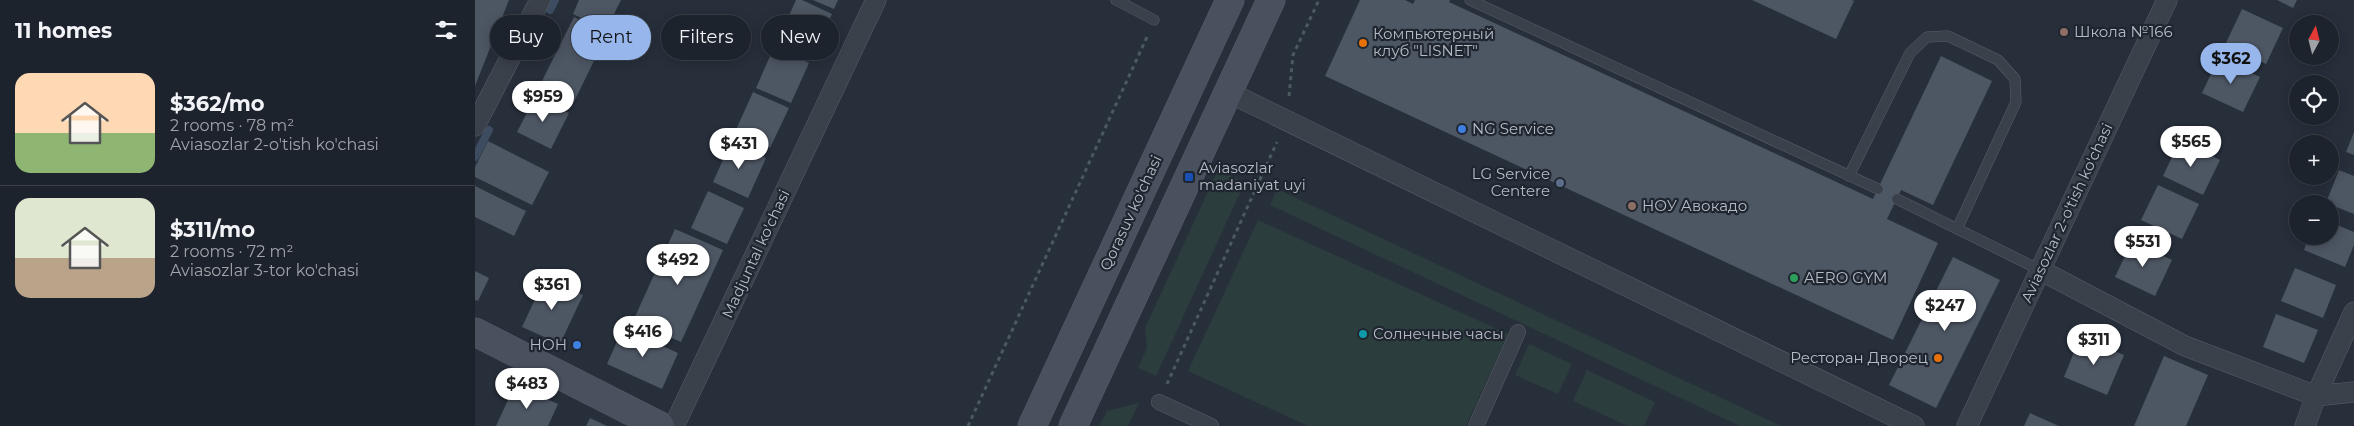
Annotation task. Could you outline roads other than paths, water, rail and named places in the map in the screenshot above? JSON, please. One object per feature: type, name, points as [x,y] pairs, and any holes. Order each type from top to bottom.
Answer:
[{"type":"main road","name":"Qorasuv ko'chasi","points":[[1032,426],[1230,0]]},
{"type":"main road","points":[[1073,426],[1271,0]]},
{"type":"main road","points":[[475,332],[660,426]]},
{"type":"street","points":[[475,126],[539,0]]},
{"type":"street","name":"Madjuntal ko'chasi","points":[[674,426],[876,0]]},
{"type":"street","name":"Aviasozlar 2-o'tish ko'chasi","points":[[1967,426],[2167,0]]},
{"type":"street","points":[[1228,92],[1914,426]]},
{"type":"street","points":[[2040,270],[2185,346],[2316,396],[2354,392]]},
{"type":"street","points":[[2305,426],[2316,396],[2354,312]]},
{"type":"street","points":[[1476,426],[1518,332]]},
{"type":"street","points":[[1159,402],[1211,426]]},
{"type":"lane","points":[[1116,0],[1155,20]]},
{"type":"lane","points":[[1470,0],[1492,5],[1878,189]]},
{"type":"lane","points":[[1849,176],[1910,53],[1927,37],[1948,36],[1998,60],[2015,78],[2016,102],[1957,228]]},
{"type":"lane","points":[[1897,199],[2040,270]]},
{"type":"waterway","points":[[550,10],[555,0]]},
{"type":"waterway","points":[[475,157],[489,130]]},
{"type":"place","name":"Школа №166","points":[[2064,32]]},
{"type":"place","name":"Компьютерный клуб \"LISNET\"","points":[[1363,43]]},
{"type":"place","name":"NG Service","points":[[1462,129]]},
{"type":"place","name":"Aviasozlar madaniyat uyi","points":[[1189,177]]},
{"type":"place","name":"LG Service Centere","points":[[1560,183]]},
{"type":"place","name":"НОУ Авокадо","points":[[1632,206]]},
{"type":"place","name":"AERO GYM","points":[[1794,278]]},
{"type":"place","name":"Солнечные часы","points":[[1363,334]]},
{"type":"place","name":"НОН","points":[[577,345]]},
{"type":"place","name":"Ресторан Дворец","points":[[1938,358]]}]
